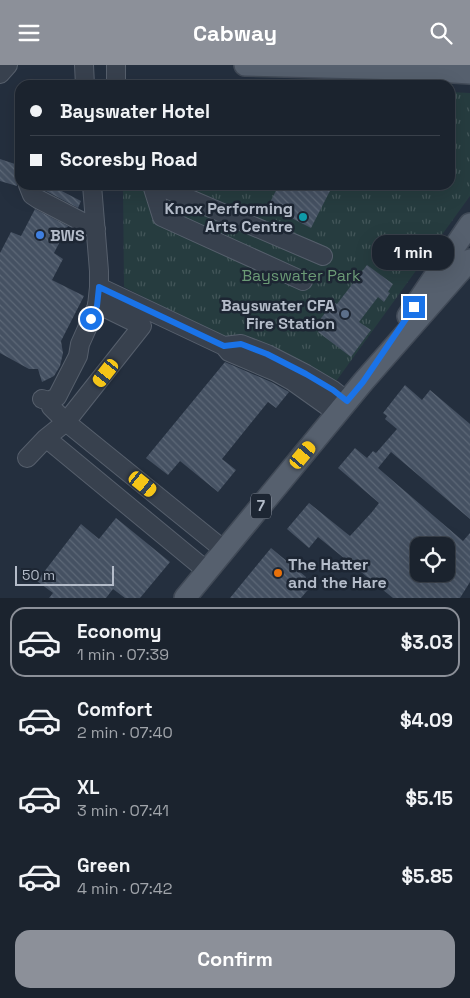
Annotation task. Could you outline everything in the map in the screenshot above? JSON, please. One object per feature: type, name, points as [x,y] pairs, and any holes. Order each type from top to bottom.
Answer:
[{"type":"main road","points":[[245,65],[404,69],[470,73]]},
{"type":"main road","name":"7","points":[[363,382],[470,224]]},
{"type":"main road","name":"7","points":[[185,598],[363,382],[470,260]]},
{"type":"lane","points":[[0,74],[8,65]]},
{"type":"lane","points":[[84,65],[85,80]]},
{"type":"lane","points":[[116,65],[116,80]]},
{"type":"lane","points":[[30,190],[32,195],[38,199],[95,222]]},
{"type":"lane","points":[[45,190],[95,222]]},
{"type":"lane","points":[[92,190],[99,287],[97,304],[80,344],[78,356],[57,397],[46,400],[66,422],[224,550]]},
{"type":"lane","points":[[154,190],[162,217],[303,281]]},
{"type":"lane","points":[[169,190],[323,256]]},
{"type":"lane","points":[[99,287],[224,346],[229,352],[276,372],[342,407]]},
{"type":"lane","points":[[27,458],[46,437],[66,422],[142,326],[97,304]]},
{"type":"lane","points":[[46,437],[207,571]]},
{"type":"green space","name":"Bayswater Park","points":[[455,92],[470,93],[470,196],[329,391],[124,287],[123,190],[455,190]]},
{"type":"building","points":[[0,159],[15,164],[15,185],[0,181]]},
{"type":"building","points":[[44,190],[60,190],[81,201],[78,208]]},
{"type":"building","name":"Knox Performing Arts Centre","points":[[276,190],[330,190],[311,228],[268,206]]},
{"type":"building","points":[[35,209],[68,226],[54,253],[63,259],[52,280],[84,296],[61,341],[63,353],[60,366],[54,376],[42,382],[38,369],[29,369],[0,353],[0,253],[11,232],[21,236]]},
{"type":"building","name":"Bayswater CFA Fire Station","points":[[367,265],[393,284],[384,302],[378,297],[359,322],[371,330],[351,357],[318,332],[321,328],[316,325],[331,305],[337,304]]},
{"type":"building","points":[[225,362],[289,392],[276,408],[268,402],[222,459],[236,470],[218,492],[180,461],[168,475],[146,458]]},
{"type":"building","points":[[405,385],[422,400],[430,390],[470,424],[470,519],[391,452],[378,468],[463,541],[470,533],[470,582],[460,598],[393,598],[318,537],[309,548],[287,529],[309,503],[350,536],[372,512],[379,503],[338,468],[355,448],[367,458],[373,451],[376,453],[397,429],[385,419],[387,416],[383,413]]},
{"type":"building","points":[[116,518],[170,562],[140,598],[125,598],[113,589],[106,598],[49,598],[53,593],[37,581],[81,524],[99,539]]},
{"type":"building","points":[[271,548],[306,577],[305,579],[312,585],[301,598],[230,598]]},
{"type":"place","name":"Knox Performing Arts Centre","points":[[303,217]]},
{"type":"place","name":"BWS","points":[[40,235]]},
{"type":"place","name":"Bayswater CFA Fire Station","points":[[345,314]]},
{"type":"place","name":"The Hatter and the Hare","points":[[278,573]]},
{"type":"route","points":[[91,319],[97,306],[99,287],[224,346],[241,344],[254,348],[306,374],[347,401],[363,382],[414,307]]}]
